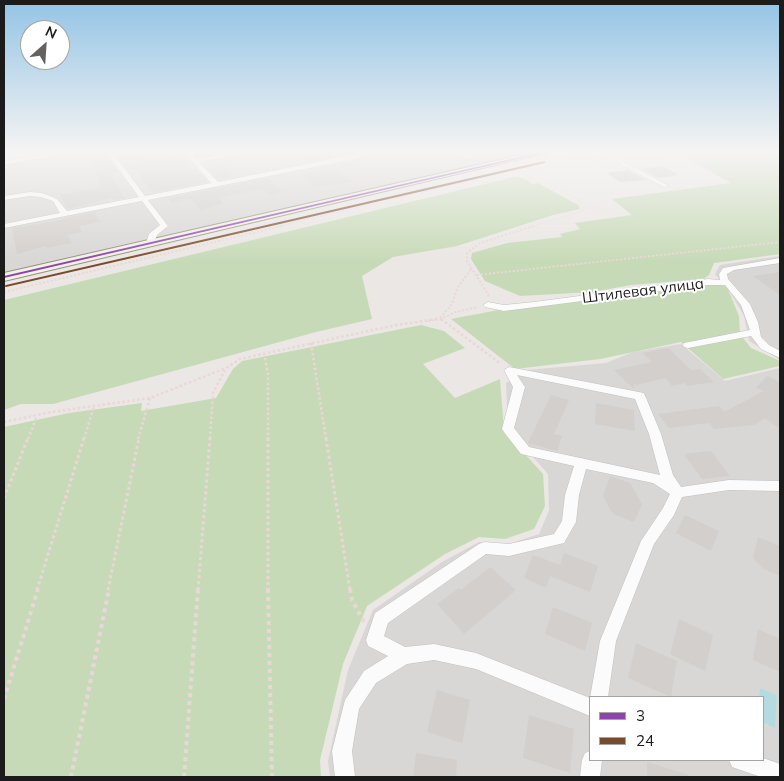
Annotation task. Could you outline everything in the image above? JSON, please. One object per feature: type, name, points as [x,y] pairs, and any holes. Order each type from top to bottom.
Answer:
[{"type":"main road","points":[[4,277],[389,189]]},
{"type":"street","points":[[138,189],[164,226],[153,234],[150,243]]},
{"type":"street","points":[[4,226],[188,189]]},
{"type":"street","points":[[4,198],[30,194],[42,195],[55,200],[65,214]]},
{"type":"street","name":"Штилевая улица","points":[[728,284],[723,274],[726,270],[780,261]]},
{"type":"street","name":"Штилевая улица","points":[[488,305],[504,308],[708,282],[728,284]]},
{"type":"street","points":[[728,284],[745,304],[753,322],[756,338],[780,355]]},
{"type":"street","points":[[688,345],[754,332]]},
{"type":"street","points":[[509,370],[640,396],[655,434],[667,476],[677,493]]},
{"type":"street","points":[[509,370],[519,387],[508,429],[525,451],[657,479],[677,493],[729,485],[780,486]]},
{"type":"street","points":[[404,656],[374,640],[381,618],[484,548],[509,550],[559,539],[569,522],[572,495],[581,463]]},
{"type":"street","points":[[599,696],[608,640],[648,541],[669,511],[677,493]]},
{"type":"street","points":[[345,777],[342,751],[351,706],[370,677],[404,656],[434,652],[476,660],[589,707]]},
{"type":"street","points":[[590,777],[592,761]]},
{"type":"street","points":[[742,761],[780,774]]},
{"type":"path","points":[[4,292],[407,189]]},
{"type":"path","points":[[557,189],[586,204],[582,212]]},
{"type":"path","points":[[4,422],[37,415],[150,398],[226,368],[240,359],[396,325],[440,319],[456,312],[488,305],[489,294],[471,269],[467,261],[467,253],[480,243],[582,212],[596,204]]},
{"type":"path","points":[[476,275],[780,242]]},
{"type":"path","points":[[440,319],[452,304],[458,287],[471,269]]},
{"type":"path","points":[[440,319],[509,370]]},
{"type":"path","points":[[311,342],[352,600],[374,640]]},
{"type":"path","points":[[264,353],[268,374],[267,530],[272,777]]},
{"type":"path","points":[[184,777],[213,392],[226,368]]},
{"type":"path","points":[[71,777],[139,436],[150,398]]},
{"type":"path","points":[[4,699],[94,406]]},
{"type":"path","points":[[4,498],[37,415]]},
{"type":"shaded area","points":[[4,189],[370,189],[4,273]]},
{"type":"shaded area","points":[[780,256],[780,360],[749,341],[744,316],[731,294],[715,274],[720,265]]},
{"type":"shaded area","points":[[681,344],[725,381],[780,368],[780,777],[330,777],[328,761],[348,670],[373,610],[442,562],[479,542],[509,544],[539,534],[549,510],[548,474],[508,429],[506,383],[527,370],[606,363],[633,352]]},
{"type":"green space","points":[[462,189],[550,189],[578,205],[580,209],[553,215],[457,246],[393,257],[362,276],[372,319],[316,332],[53,404],[21,404],[4,410],[4,300]]},
{"type":"green space","points":[[683,189],[780,189],[780,254],[714,263],[709,275],[704,279],[631,285],[593,292],[520,296],[485,281],[471,259],[472,253],[507,243],[562,237],[560,234],[580,229],[575,223],[632,215],[612,199]]},
{"type":"green space","points":[[706,281],[727,287],[739,316],[740,334],[751,348],[780,361],[780,366],[723,379],[681,342],[600,359],[515,369],[451,319],[504,309]]},
{"type":"green space","points":[[421,325],[444,331],[465,348],[423,364],[455,398],[500,379],[504,431],[543,474],[545,506],[534,529],[505,539],[479,537],[445,554],[367,606],[343,664],[320,760],[321,777],[4,777],[4,427],[69,413],[142,403],[141,411],[216,398],[233,369],[242,361]]},
{"type":"water","points":[[760,688],[777,695],[775,728],[764,722],[764,696],[759,696]]},
{"type":"building","points":[[88,189],[120,189],[125,198],[113,200],[112,198],[68,209],[60,195]]},
{"type":"building","points":[[150,189],[170,189],[153,193]]},
{"type":"building","points":[[210,189],[261,189],[218,198],[224,203],[201,210],[191,199],[172,203],[168,198]]},
{"type":"building","points":[[263,189],[279,189],[282,192],[269,195]]},
{"type":"building","points":[[95,212],[100,222],[79,226],[82,232],[67,235],[72,243],[47,248],[46,246],[17,254],[12,228]]},
{"type":"building","points":[[780,272],[780,295],[753,276]]},
{"type":"building","points":[[668,348],[691,370],[700,369],[714,382],[687,386],[685,383],[672,386],[666,378],[636,385],[634,382],[634,389],[614,370],[652,362],[643,353]]},
{"type":"building","points":[[767,376],[780,382],[780,429],[765,418],[754,425],[714,429],[709,423],[669,428],[658,414],[719,406],[724,412],[764,391],[756,388]]},
{"type":"building","points":[[551,395],[569,400],[554,434],[562,436],[557,451],[528,443]]},
{"type":"building","points":[[596,403],[634,410],[635,431],[595,424]]},
{"type":"building","points":[[711,451],[730,476],[702,479],[684,454]]},
{"type":"building","points":[[610,476],[630,483],[642,504],[634,522],[613,514],[603,496]]},
{"type":"building","points":[[685,515],[719,531],[711,551],[676,533]]},
{"type":"building","points":[[758,537],[780,546],[780,576],[764,569],[753,558]]},
{"type":"building","points":[[564,553],[598,566],[590,592],[550,576],[546,588],[524,578],[533,555],[560,565]]},
{"type":"building","points":[[490,567],[516,590],[464,634],[437,604],[459,588],[461,590]]},
{"type":"building","points":[[553,607],[592,623],[585,651],[545,634]]},
{"type":"building","points":[[679,619],[713,635],[705,671],[670,654]]},
{"type":"building","points":[[758,629],[780,639],[780,672],[753,660]]},
{"type":"building","points":[[636,643],[677,661],[671,696],[628,678]]},
{"type":"building","points":[[437,690],[470,700],[462,743],[427,732]]},
{"type":"building","points":[[529,715],[574,729],[570,773],[523,758]]},
{"type":"building","points":[[416,753],[457,760],[456,777],[413,777]]},
{"type":"building","points":[[647,762],[689,775],[688,777],[647,777]]},
{"type":"transit line","name":"3","points":[[4,277],[384,189]]},
{"type":"transit line","name":"24","points":[[6,286],[425,189]]}]
